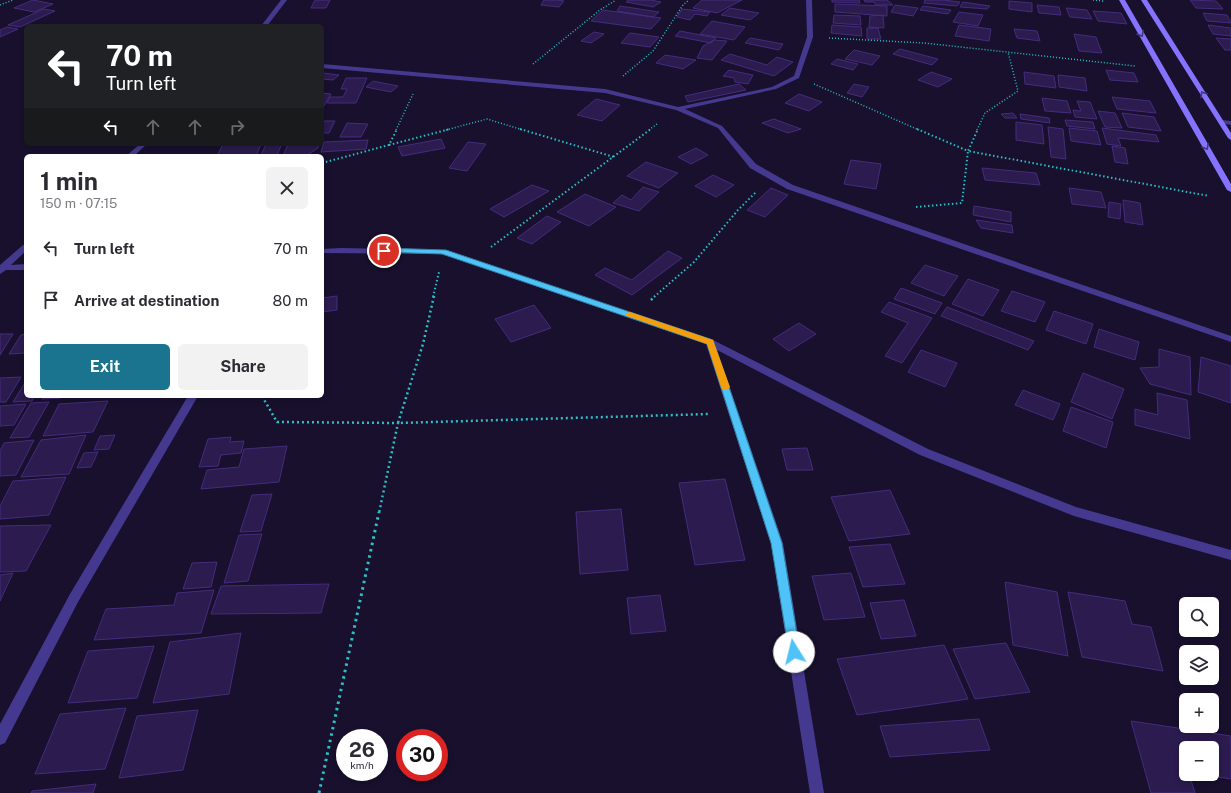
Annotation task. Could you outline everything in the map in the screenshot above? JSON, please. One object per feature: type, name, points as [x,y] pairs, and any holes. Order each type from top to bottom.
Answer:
[{"type":"main road","points":[[1122,0],[1231,190]]},
{"type":"main road","points":[[1144,0],[1231,138]]},
{"type":"street","points":[[266,24],[284,0]]},
{"type":"street","points":[[678,109],[774,88],[797,77],[810,38],[809,0]]},
{"type":"street","points":[[324,66],[421,76],[605,91],[678,109],[720,127],[753,166],[790,187],[1231,339]]},
{"type":"street","points":[[1221,122],[1231,123]]},
{"type":"street","points":[[132,154],[142,146]]},
{"type":"street","points":[[1,269],[24,249]]},
{"type":"street","points":[[324,251],[443,252],[471,261],[710,342],[924,452],[1074,511],[1231,555]]},
{"type":"street","points":[[1,269],[24,267]]},
{"type":"street","points":[[710,342],[777,543],[817,793]]},
{"type":"street","points":[[0,738],[74,598],[192,398]]},
{"type":"path","points":[[0,5],[13,0]]},
{"type":"path","points":[[511,83],[600,10],[616,0]]},
{"type":"path","points":[[605,91],[653,51],[683,5],[689,0]]},
{"type":"path","points":[[810,38],[924,44],[1162,68]]},
{"type":"path","points":[[915,207],[962,203],[968,151],[985,113],[1018,91],[1008,52]]},
{"type":"path","points":[[389,144],[421,76]]},
{"type":"path","points":[[797,77],[968,151],[1216,197]]},
{"type":"path","points":[[471,261],[678,109]]},
{"type":"path","points":[[324,163],[389,144],[487,119],[614,157]]},
{"type":"path","points":[[634,316],[694,262],[738,210],[773,177]]},
{"type":"path","points":[[319,793],[398,423],[423,344],[443,252]]},
{"type":"path","points":[[263,398],[278,422],[398,423],[734,413]]},
{"type":"building","points":[[33,0],[53,4],[34,12],[14,8]]},
{"type":"building","points":[[315,0],[330,0],[326,8],[311,8]]},
{"type":"building","points":[[544,0],[564,1],[559,7],[541,5]]},
{"type":"building","points":[[628,0],[651,0],[661,2],[653,7],[626,2]]},
{"type":"building","points":[[702,0],[742,0],[717,13],[693,8]]},
{"type":"building","points":[[832,0],[859,0],[860,3],[832,2]]},
{"type":"building","points":[[864,0],[887,0],[893,5],[876,5],[874,2],[865,2]]},
{"type":"building","points":[[925,0],[960,2],[957,6],[924,3]]},
{"type":"building","points":[[1190,0],[1216,1],[1223,9],[1196,8]]},
{"type":"building","points":[[1009,1],[1032,3],[1032,12],[1009,9]]},
{"type":"building","points":[[963,2],[990,6],[987,9],[960,7]]},
{"type":"building","points":[[835,4],[887,6],[887,16],[835,12]]},
{"type":"building","points":[[895,5],[918,8],[913,16],[891,12]]},
{"type":"building","points":[[1037,5],[1059,7],[1061,15],[1039,13]]},
{"type":"building","points":[[620,6],[659,12],[653,17],[617,11]]},
{"type":"building","points":[[923,6],[951,10],[948,14],[920,10]]},
{"type":"building","points":[[730,8],[759,13],[750,20],[721,15]]},
{"type":"building","points":[[1066,8],[1087,10],[1092,19],[1070,17]]},
{"type":"building","points":[[44,9],[55,11],[20,27],[8,25]]},
{"type":"building","points":[[682,9],[710,12],[707,16],[695,14],[690,20],[677,17]]},
{"type":"building","points":[[603,10],[661,18],[651,29],[591,21]]},
{"type":"building","points":[[1093,11],[1121,13],[1127,24],[1098,21]]},
{"type":"building","points":[[959,12],[983,15],[978,26],[953,22]]},
{"type":"building","points":[[1203,13],[1227,15],[1231,23],[1207,21]]},
{"type":"building","points":[[834,15],[860,16],[861,25],[833,23]]},
{"type":"building","points":[[883,15],[884,28],[869,27],[870,16]]},
{"type":"building","points":[[712,21],[745,27],[734,40],[700,34]]},
{"type":"building","points":[[832,25],[861,27],[862,36],[831,33]]},
{"type":"building","points":[[959,25],[991,29],[989,41],[955,36]]},
{"type":"building","points":[[1208,25],[1231,28],[1231,36],[1213,34]]},
{"type":"building","points":[[7,27],[18,29],[0,37],[0,30]]},
{"type":"building","points":[[867,28],[878,28],[881,39],[867,39]]},
{"type":"building","points":[[1014,29],[1037,31],[1040,41],[1017,38]]},
{"type":"building","points":[[680,31],[716,38],[711,43],[675,36]]},
{"type":"building","points":[[594,32],[604,34],[591,43],[581,41]]},
{"type":"building","points":[[630,33],[659,37],[650,47],[621,43]]},
{"type":"building","points":[[1074,34],[1096,37],[1102,53],[1079,51]]},
{"type":"building","points":[[750,38],[783,44],[779,50],[745,43]]},
{"type":"building","points":[[1216,38],[1231,39],[1231,50],[1225,50]]},
{"type":"building","points":[[714,40],[727,41],[712,60],[697,58],[703,46]]},
{"type":"building","points":[[900,49],[938,59],[932,65],[893,54]]},
{"type":"building","points":[[854,50],[880,56],[872,65],[845,59]]},
{"type":"building","points":[[730,54],[767,65],[777,57],[793,62],[774,76],[721,60]]},
{"type":"building","points":[[665,55],[696,60],[683,69],[656,63]]},
{"type":"building","points":[[837,59],[858,64],[853,70],[831,64]]},
{"type":"building","points":[[729,70],[753,75],[748,84],[735,82],[734,78],[723,76]]},
{"type":"building","points":[[1106,70],[1134,73],[1138,82],[1110,80]]},
{"type":"building","points":[[931,72],[952,79],[938,87],[918,80]]},
{"type":"building","points":[[1024,72],[1054,76],[1056,88],[1025,84]]},
{"type":"building","points":[[324,73],[339,75],[333,80],[324,79]]},
{"type":"building","points":[[1058,75],[1085,78],[1087,91],[1059,87]]},
{"type":"building","points":[[346,78],[367,78],[356,103],[327,103],[330,97],[343,97],[347,89],[341,89]]},
{"type":"building","points":[[373,81],[398,86],[391,92],[366,87]]},
{"type":"building","points":[[739,84],[746,90],[688,102],[685,96]]},
{"type":"building","points":[[854,84],[869,87],[862,97],[847,93]]},
{"type":"building","points":[[324,93],[331,94],[324,106]]},
{"type":"building","points":[[799,94],[822,102],[809,111],[785,103]]},
{"type":"building","points":[[1112,97],[1150,101],[1156,113],[1117,109]]},
{"type":"building","points":[[1042,98],[1067,101],[1071,113],[1045,111]]},
{"type":"building","points":[[596,99],[620,105],[602,121],[577,115]]},
{"type":"building","points":[[1077,101],[1090,102],[1097,119],[1075,117],[1073,110],[1081,111]]},
{"type":"building","points":[[1098,111],[1115,113],[1122,128],[1105,127]]},
{"type":"building","points":[[1013,113],[1017,118],[1005,118],[1001,114]]},
{"type":"building","points":[[1122,113],[1154,117],[1161,131],[1128,127]]},
{"type":"building","points":[[1020,114],[1049,118],[1050,123],[1021,119]]},
{"type":"building","points":[[774,119],[801,129],[788,133],[762,123]]},
{"type":"building","points":[[1065,120],[1093,122],[1095,129],[1067,126]]},
{"type":"building","points":[[324,121],[335,121],[329,133],[324,133]]},
{"type":"building","points":[[1016,122],[1042,125],[1044,144],[1016,140]]},
{"type":"building","points":[[347,123],[368,124],[361,137],[340,137]]},
{"type":"building","points":[[1048,127],[1063,129],[1066,159],[1051,157]]},
{"type":"building","points":[[1069,128],[1097,131],[1101,145],[1071,141]]},
{"type":"building","points":[[1102,128],[1156,135],[1159,142],[1118,138],[1121,146],[1107,144]]},
{"type":"building","points":[[441,139],[445,148],[402,156],[398,147]]},
{"type":"building","points":[[368,140],[366,149],[321,152],[324,142]]},
{"type":"building","points":[[468,142],[486,144],[467,171],[449,168]]},
{"type":"building","points":[[222,146],[260,146],[257,154],[218,154]]},
{"type":"building","points":[[265,146],[281,146],[277,154],[261,154]]},
{"type":"building","points":[[287,146],[318,146],[318,148],[309,154],[284,154]]},
{"type":"building","points":[[1112,146],[1125,148],[1128,164],[1115,162]]},
{"type":"building","points":[[696,148],[708,155],[691,164],[678,157]]},
{"type":"building","points":[[851,160],[881,164],[876,189],[844,184]]},
{"type":"building","points":[[646,162],[678,173],[659,188],[627,176]]},
{"type":"building","points":[[982,168],[1036,173],[1040,185],[985,180]]},
{"type":"building","points":[[713,175],[734,185],[716,197],[695,186]]},
{"type":"building","points":[[532,185],[549,191],[504,217],[490,209]]},
{"type":"building","points":[[643,187],[659,192],[639,211],[613,203],[622,195],[631,200]]},
{"type":"building","points":[[771,188],[788,195],[765,217],[747,210]]},
{"type":"building","points":[[1069,188],[1101,192],[1106,208],[1072,204]]},
{"type":"building","points":[[585,194],[616,207],[589,226],[557,212]]},
{"type":"building","points":[[1123,200],[1140,203],[1143,225],[1125,222]]},
{"type":"building","points":[[1109,202],[1121,204],[1120,219],[1108,217]]},
{"type":"building","points":[[974,206],[1011,212],[1011,222],[973,215]]},
{"type":"building","points":[[547,216],[561,222],[532,244],[517,238]]},
{"type":"building","points":[[976,220],[1012,225],[1013,233],[981,228]]},
{"type":"building","points":[[668,251],[682,258],[632,295],[595,275],[605,268],[632,280]]},
{"type":"building","points":[[925,265],[958,276],[944,296],[911,283]]},
{"type":"building","points":[[968,279],[999,290],[983,316],[952,304]]},
{"type":"building","points":[[901,288],[942,303],[935,314],[894,299]]},
{"type":"building","points":[[1012,291],[1045,302],[1035,322],[1001,311]]},
{"type":"building","points":[[337,296],[337,310],[324,312],[324,298]]},
{"type":"building","points":[[889,302],[932,318],[902,363],[885,356],[908,323],[881,312]]},
{"type":"building","points":[[534,305],[551,328],[511,342],[495,319]]},
{"type":"building","points":[[947,307],[1034,341],[1028,350],[941,316]]},
{"type":"building","points":[[1054,311],[1093,324],[1086,344],[1046,330]]},
{"type":"building","points":[[799,323],[816,334],[789,351],[773,339]]},
{"type":"building","points":[[1099,329],[1139,342],[1135,360],[1094,347]]},
{"type":"building","points":[[0,334],[13,334],[0,355]]},
{"type":"building","points":[[24,334],[24,353],[9,354],[21,335]]},
{"type":"building","points":[[1159,349],[1190,357],[1191,395],[1150,384],[1140,368],[1159,367]]},
{"type":"building","points":[[921,350],[957,363],[945,387],[908,372]]},
{"type":"building","points":[[1201,357],[1231,366],[1231,403],[1198,392]]},
{"type":"building","points":[[1083,373],[1124,389],[1112,419],[1071,402]]},
{"type":"building","points":[[21,377],[6,402],[0,402],[0,378]]},
{"type":"building","points":[[24,384],[24,398],[34,398],[32,401],[13,402]]},
{"type":"building","points":[[1023,390],[1060,404],[1053,420],[1015,405]]},
{"type":"building","points":[[1157,393],[1187,400],[1190,439],[1135,425],[1135,409],[1158,415]]},
{"type":"building","points":[[108,401],[93,432],[43,436],[59,404]]},
{"type":"building","points":[[49,402],[29,437],[10,438],[31,403]]},
{"type":"building","points":[[26,404],[14,425],[0,426],[0,406]]},
{"type":"building","points":[[1071,407],[1113,422],[1106,448],[1063,431]]},
{"type":"building","points":[[86,435],[69,474],[21,477],[41,440]]},
{"type":"building","points":[[115,435],[109,449],[94,450],[100,436]]},
{"type":"building","points":[[231,437],[230,442],[244,441],[241,453],[221,455],[218,466],[199,467],[208,439]]},
{"type":"building","points":[[34,440],[16,475],[0,476],[0,451],[4,443]]},
{"type":"building","points":[[287,446],[279,482],[201,489],[207,470],[239,467],[244,449]]},
{"type":"building","points":[[807,448],[813,470],[787,470],[782,449]]},
{"type":"building","points":[[98,452],[91,467],[77,468],[84,453]]},
{"type":"building","points":[[66,477],[49,515],[0,519],[0,506],[13,481]]},
{"type":"building","points":[[725,479],[745,560],[695,565],[679,483]]},
{"type":"building","points":[[890,490],[910,534],[849,541],[831,497]]},
{"type":"building","points":[[272,494],[261,531],[240,532],[252,495]]},
{"type":"building","points":[[621,509],[628,570],[580,574],[576,512]]},
{"type":"building","points":[[51,525],[26,571],[0,572],[0,526]]},
{"type":"building","points":[[262,534],[248,581],[224,583],[239,535]]},
{"type":"building","points":[[890,544],[905,584],[863,587],[849,547]]},
{"type":"building","points":[[217,562],[211,587],[183,589],[192,563]]},
{"type":"building","points":[[13,573],[0,601],[0,575]]},
{"type":"building","points":[[851,573],[865,617],[824,620],[812,576]]},
{"type":"building","points":[[1005,582],[1057,592],[1068,656],[1013,645]]},
{"type":"building","points":[[329,584],[321,613],[211,614],[221,586]]},
{"type":"building","points":[[214,590],[201,633],[94,640],[106,609],[174,605],[177,593]]},
{"type":"building","points":[[1068,592],[1125,601],[1132,624],[1151,627],[1163,671],[1082,657]]},
{"type":"building","points":[[660,595],[666,631],[631,634],[627,598]]},
{"type":"building","points":[[904,600],[916,636],[881,639],[870,603]]},
{"type":"building","points":[[241,633],[229,694],[153,703],[170,642]]},
{"type":"building","points":[[1006,643],[1030,692],[975,699],[953,649]]},
{"type":"building","points":[[944,645],[968,699],[857,715],[837,659]]},
{"type":"building","points":[[154,646],[137,698],[68,703],[88,651]]},
{"type":"building","points":[[126,708],[105,769],[35,774],[60,714]]},
{"type":"building","points":[[198,710],[183,770],[119,778],[137,716]]},
{"type":"building","points":[[979,719],[990,750],[890,757],[880,726]]},
{"type":"building","points":[[1131,721],[1179,728],[1179,733],[1211,733],[1231,736],[1231,779],[1219,777],[1219,741],[1179,741],[1179,781],[1191,781],[1195,793],[1151,793]]},
{"type":"building","points":[[96,784],[93,793],[31,793],[32,791]]},
{"type":"slow traffic","points":[[630,314],[710,342],[725,387]]},
{"type":"route","points":[[384,251],[443,252],[710,342],[777,543],[794,652]]}]
